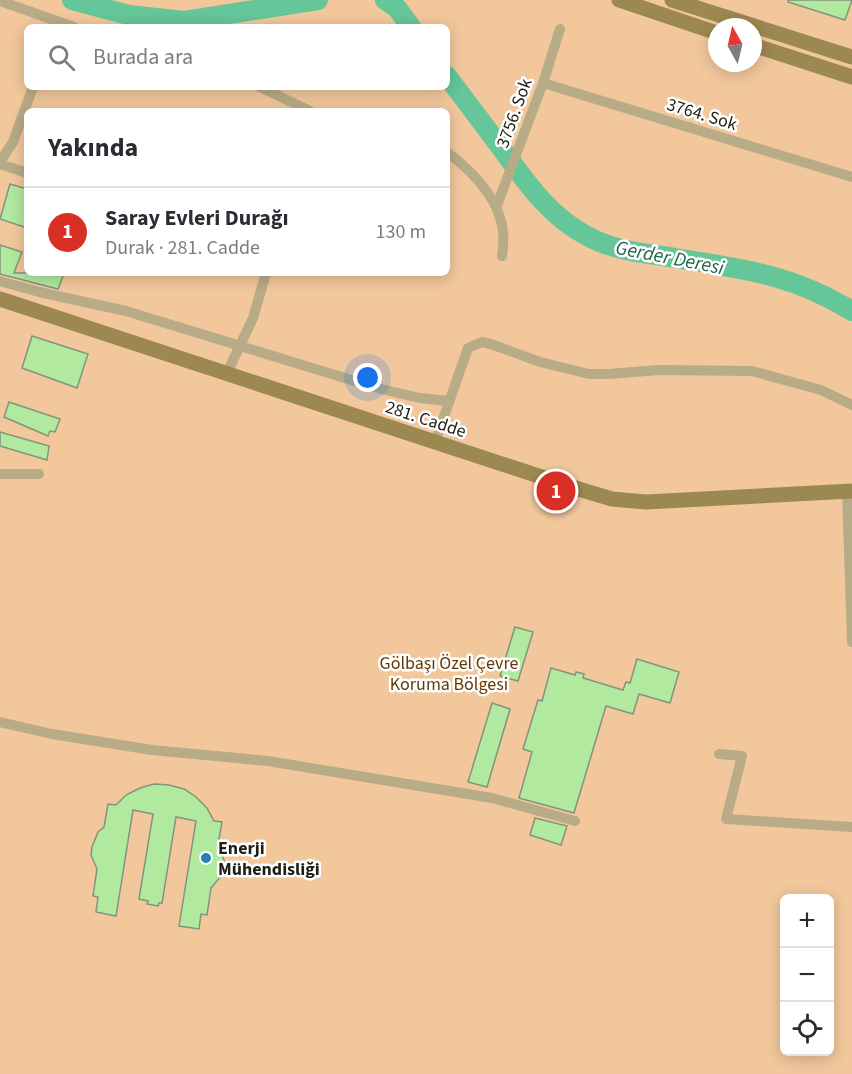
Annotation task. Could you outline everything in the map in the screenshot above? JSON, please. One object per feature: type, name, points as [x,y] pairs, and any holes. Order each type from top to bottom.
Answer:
[{"type":"street","points":[[619,0],[708,30]]},
{"type":"street","points":[[672,0],[852,57]]},
{"type":"street","points":[[0,1],[56,24]]},
{"type":"street","name":"3756. Sok","points":[[496,208],[543,83],[560,29]]},
{"type":"street","points":[[762,48],[852,77]]},
{"type":"street","name":"3764. Sok","points":[[543,83],[852,177]]},
{"type":"street","points":[[25,108],[32,90]]},
{"type":"street","points":[[266,90],[304,108]]},
{"type":"street","points":[[24,112],[13,142],[0,163],[24,172]]},
{"type":"street","points":[[450,155],[479,181],[496,208],[503,234],[502,256]]},
{"type":"street","points":[[227,373],[253,318],[265,276]]},
{"type":"street","points":[[0,280],[39,292],[126,311],[381,389],[420,398],[449,401]]},
{"type":"street","name":"281. Cadde","points":[[0,299],[612,499],[633,502],[674,502],[850,491]]},
{"type":"street","points":[[435,442],[468,348],[482,342],[502,346],[559,368],[589,374],[659,370],[752,371],[821,390],[852,405]]},
{"type":"street","points":[[0,474],[39,474]]},
{"type":"street","points":[[850,491],[852,642]]},
{"type":"street","points":[[0,722],[52,734],[140,748],[268,761],[492,798],[575,821]]},
{"type":"street","points":[[719,754],[742,756],[726,819],[852,827]]},
{"type":"green space","name":"Gölbaşı Özel Çevre Koruma Bölgesi","points":[[0,0],[852,0],[852,1074],[0,1074]]},
{"type":"building","points":[[788,0],[852,0],[845,20],[788,2]]},
{"type":"building","points":[[10,184],[24,188],[24,227],[0,219]]},
{"type":"building","points":[[0,245],[22,252],[14,273],[24,273],[24,276],[63,276],[58,289],[0,274]]},
{"type":"building","points":[[32,336],[88,354],[77,388],[22,368]]},
{"type":"building","points":[[9,402],[60,419],[55,432],[50,431],[48,436],[4,417]]},
{"type":"building","points":[[0,432],[49,446],[47,460],[0,446]]},
{"type":"building","points":[[515,627],[533,632],[518,681],[500,676]]},
{"type":"building","points":[[637,659],[679,672],[670,703],[639,694],[633,714],[606,706],[574,813],[519,798],[532,752],[523,749],[538,700],[542,701],[551,668],[575,675],[576,672],[584,674],[583,678],[623,690],[626,682],[630,683]]},
{"type":"building","points":[[492,703],[510,709],[487,787],[468,782]]},
{"type":"building","name":"Enerji Mühendisliği","points":[[154,784],[184,789],[207,808],[214,821],[222,822],[218,845],[224,860],[223,868],[221,876],[211,888],[207,915],[201,914],[199,929],[179,926],[196,821],[176,817],[162,903],[158,906],[147,904],[148,901],[139,899],[153,814],[133,810],[116,916],[96,912],[98,897],[93,896],[97,869],[91,855],[98,832],[104,827],[108,804],[116,805],[126,795]]},
{"type":"building","points":[[535,818],[567,826],[561,845],[530,835]]},
{"type":"waterway","name":"Gerder Deresi","points":[[72,0],[129,15],[184,21],[318,0]]},
{"type":"waterway","name":"Gerder Deresi","points":[[385,0],[397,8],[409,24]]},
{"type":"waterway","name":"Gerder Deresi","points":[[450,80],[539,197],[573,228],[597,241],[630,251],[745,270],[788,281],[852,311]]},
{"type":"place","name":"Saray Evleri Durağı","points":[[556,491]]},
{"type":"place","name":"Enerji Mühendisliği","points":[[206,858]]}]
